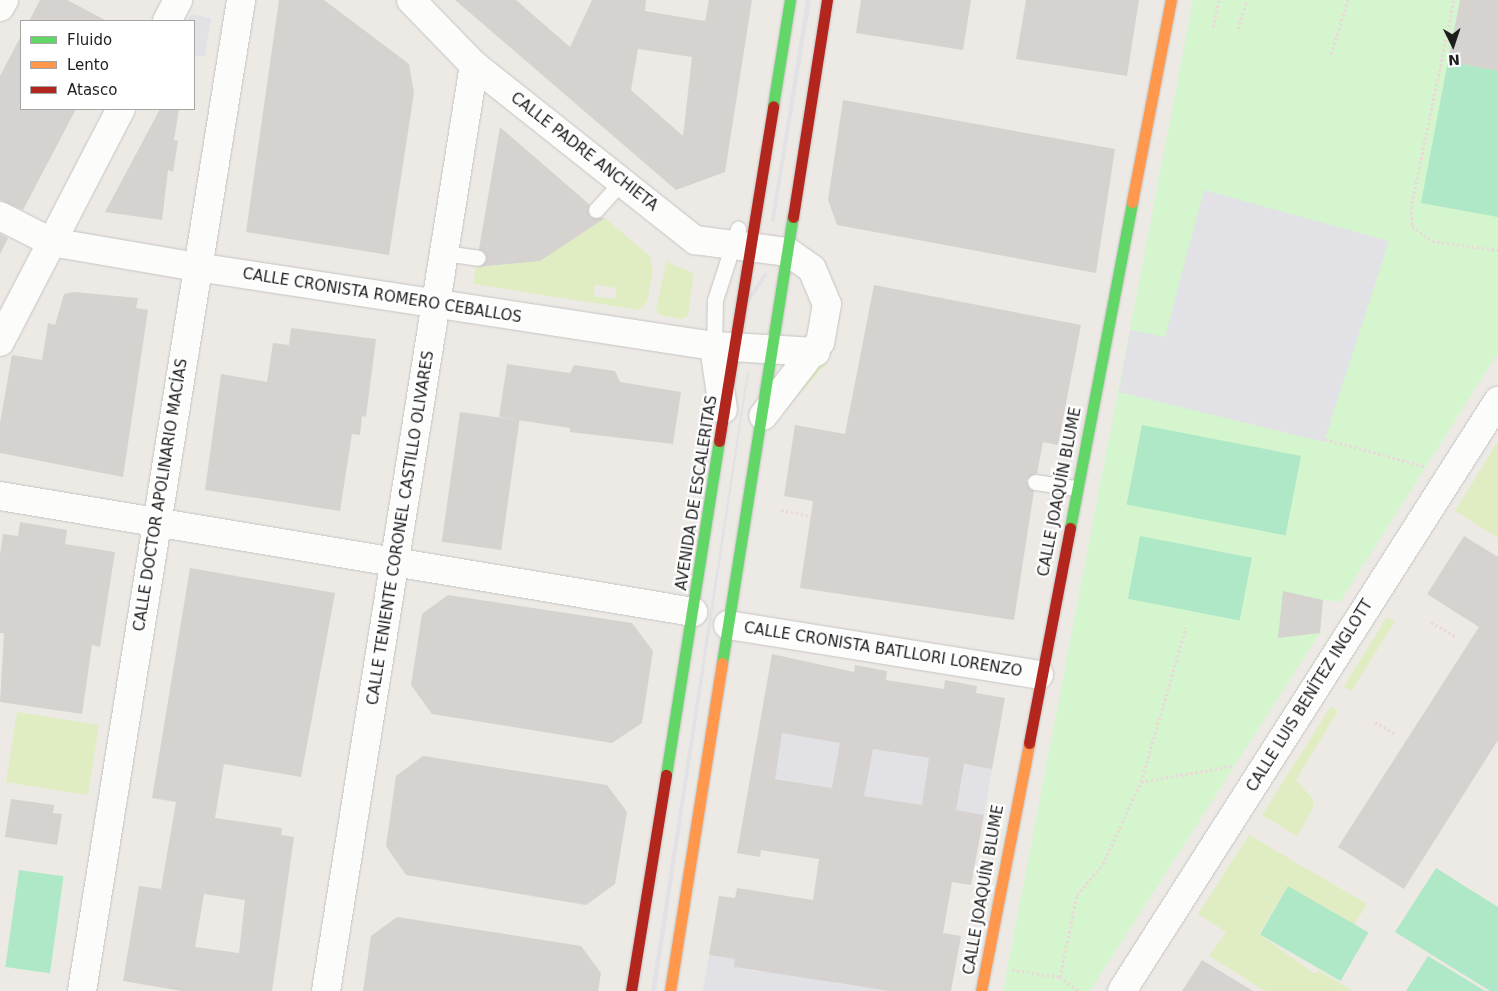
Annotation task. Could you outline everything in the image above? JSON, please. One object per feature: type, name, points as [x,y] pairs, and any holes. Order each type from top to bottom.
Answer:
[{"type":"street","points":[[0,7],[4,0]]},
{"type":"street","points":[[168,20],[178,0]]},
{"type":"street","name":"CALLE DOCTOR APOLINARIO MACÍAS","points":[[82,991],[241,0]]},
{"type":"street","name":"CALLE PADRE ANCHIETA","points":[[411,0],[474,64],[695,240],[740,240]]},
{"type":"street","points":[[725,416],[724,347],[740,240],[756,202],[790,0]]},
{"type":"street","points":[[670,991],[763,416],[827,0]]},
{"type":"street","name":"CALLE JOAQUÍN BLUME","points":[[981,991],[1039,675],[1171,0]]},
{"type":"street","name":"CALLE TENIENTE CORONEL CASTILLO OLIVARES","points":[[326,991],[474,64]]},
{"type":"street","points":[[0,342],[120,110]]},
{"type":"street","name":"CALLE CRONISTA ROMERO CEBALLOS","points":[[0,216],[51,242],[197,267],[436,305],[724,347],[816,352]]},
{"type":"street","points":[[740,240],[788,252],[812,269],[823,287],[826,317],[816,352],[763,416]]},
{"type":"street","name":"CALLE LUIS BENÍTEZ INGLOTT","points":[[1122,991],[1498,401]]},
{"type":"street","name":"AVENIDA DE ESCALERITAS","points":[[632,991],[725,416]]},
{"type":"street","points":[[0,496],[396,560],[693,612]]},
{"type":"street","name":"CALLE CRONISTA BATLLORI LORENZO","points":[[728,625],[1039,675]]},
{"type":"lane","points":[[596,210],[622,182]]},
{"type":"lane","points":[[724,347],[716,300],[740,240]]},
{"type":"lane","points":[[444,253],[478,258]]},
{"type":"lane","points":[[1035,482],[1075,488]]},
{"type":"path","points":[[1212,26],[1219,0]]},
{"type":"path","points":[[1238,29],[1247,0]]},
{"type":"path","points":[[1331,54],[1348,0]]},
{"type":"path","points":[[1454,0],[1411,207],[1412,226],[1432,240],[1498,250]]},
{"type":"path","points":[[1326,439],[1427,467]]},
{"type":"path","points":[[781,510],[811,516]]},
{"type":"path","points":[[1431,622],[1457,638]]},
{"type":"path","points":[[1060,977],[1077,895],[1103,864],[1141,782],[1186,627]]},
{"type":"path","points":[[1375,722],[1395,734]]},
{"type":"path","points":[[1141,782],[1236,765]]},
{"type":"path","points":[[1007,969],[1060,977],[1079,991]]},
{"type":"green space","points":[[1193,0],[1498,0],[1498,353],[1340,602],[1323,600],[1320,633],[1090,991],[1003,991]]},
{"type":"green space","points":[[1448,61],[1498,71],[1498,217],[1421,203]]},
{"type":"green space","points":[[605,218],[650,256],[653,271],[647,302],[639,310],[473,284],[476,267],[540,261]],"holes":[[[595,285],[616,288],[615,299],[594,296]]]},
{"type":"green space","points":[[666,262],[694,273],[688,315],[683,319],[660,315],[656,310]]},
{"type":"green space","points":[[827,350],[832,352],[825,365],[802,392],[797,388]]},
{"type":"green space","points":[[1142,425],[1301,456],[1286,535],[1127,505]]},
{"type":"green space","points":[[1498,441],[1498,538],[1455,511]]},
{"type":"green space","points":[[1140,536],[1252,558],[1240,621],[1128,599]]},
{"type":"green space","points":[[1387,617],[1395,622],[1351,691],[1344,687]]},
{"type":"green space","points":[[1331,706],[1338,711],[1296,780],[1312,798],[1314,807],[1297,836],[1262,815]]},
{"type":"green space","points":[[17,712],[99,725],[88,795],[6,782]]},
{"type":"green space","points":[[1249,835],[1367,904],[1354,925],[1288,886],[1259,934],[1315,974],[1318,970],[1353,991],[1265,991],[1209,956],[1226,932],[1198,914]]},
{"type":"green space","points":[[1436,868],[1498,907],[1498,991],[1490,991],[1395,932]]},
{"type":"green space","points":[[19,870],[64,876],[50,973],[5,967]]},
{"type":"green space","points":[[1288,886],[1369,932],[1341,981],[1260,934]]},
{"type":"green space","points":[[1428,956],[1485,991],[1406,991]]},
{"type":"shaded area","points":[[806,0],[811,0],[774,223],[771,220]]},
{"type":"shaded area","points":[[191,14],[211,18],[205,57],[195,55],[195,20],[188,20]]},
{"type":"shaded area","points":[[1204,190],[1389,241],[1324,442],[1119,392],[1130,330],[1165,337]]},
{"type":"shaded area","points":[[765,272],[768,274],[736,321],[733,319]]},
{"type":"shaded area","points":[[749,371],[656,991],[651,991],[747,372]]},
{"type":"shaded area","points":[[782,733],[841,743],[872,755],[873,749],[992,769],[984,815],[954,810],[923,797],[922,805],[864,796],[865,787],[832,788],[773,778],[764,737],[781,740]]},
{"type":"shaded area","points":[[709,955],[735,959],[734,967],[761,972],[763,961],[840,984],[862,987],[864,979],[893,991],[703,991]]},
{"type":"building","points":[[40,0],[67,0],[105,20],[30,20]]},
{"type":"building","points":[[279,0],[324,0],[409,64],[414,93],[389,255],[246,232]]},
{"type":"building","points":[[455,0],[516,0],[570,47],[592,0],[646,0],[645,11],[705,21],[709,0],[752,0],[725,172],[676,190]],"holes":[[[638,49],[692,57],[683,136],[631,90]]]},
{"type":"building","points":[[861,0],[971,0],[963,50],[856,33]]},
{"type":"building","points":[[1026,0],[1139,0],[1127,76],[1016,59]]},
{"type":"building","points":[[1460,0],[1498,0],[1498,71],[1448,61]]},
{"type":"building","points":[[20,38],[20,110],[75,110],[23,210],[0,200],[0,76]]},
{"type":"building","points":[[843,100],[1115,149],[1096,273],[837,225],[828,200]]},
{"type":"building","points":[[159,110],[179,110],[174,140],[178,141],[173,172],[168,170],[162,220],[105,212]]},
{"type":"building","points":[[500,127],[589,204],[590,217],[605,218],[540,261],[477,267],[487,260],[479,249]]},
{"type":"building","points":[[0,234],[8,238],[0,254]]},
{"type":"building","points":[[874,285],[1081,325],[1058,445],[1043,442],[1037,473],[1026,480],[1034,491],[1014,620],[800,588],[813,501],[784,496],[795,425],[845,434]]},
{"type":"building","points":[[74,292],[138,298],[136,308],[148,310],[123,477],[0,453],[0,423],[12,355],[42,360],[48,323],[55,325],[64,294]]},
{"type":"building","points":[[291,328],[376,339],[366,417],[362,416],[360,435],[352,434],[340,511],[205,490],[221,374],[267,382],[273,343],[289,345]]},
{"type":"building","points":[[507,364],[570,373],[574,365],[615,371],[620,382],[681,392],[673,444],[570,432],[570,428],[499,417]]},
{"type":"building","points":[[460,412],[519,420],[501,550],[442,542]]},
{"type":"building","points":[[20,522],[67,530],[65,544],[115,552],[100,647],[92,645],[82,714],[0,702],[4,633],[0,633],[0,555],[3,534],[18,536]]},
{"type":"building","points":[[1464,536],[1498,557],[1498,740],[1404,889],[1338,847],[1479,627],[1427,594]]},
{"type":"building","points":[[190,568],[335,593],[301,777],[224,764],[215,818],[282,828],[281,835],[294,837],[272,991],[182,991],[123,981],[139,886],[161,889],[176,802],[152,798]],"holes":[[[204,894],[245,900],[239,953],[195,947]]]},
{"type":"building","points":[[1283,591],[1323,600],[1320,633],[1278,638]]},
{"type":"building","points":[[448,595],[632,623],[653,651],[642,723],[612,743],[432,714],[411,685],[422,614]]},
{"type":"building","points":[[772,654],[854,672],[855,665],[887,671],[886,680],[944,689],[945,680],[977,686],[976,693],[1005,698],[992,769],[964,764],[956,810],[984,815],[971,885],[952,882],[943,933],[961,936],[951,991],[890,991],[734,967],[735,959],[709,955],[719,896],[735,898],[737,888],[813,900],[819,859],[761,850],[760,857],[737,853]],"holes":[[[782,733],[840,743],[832,788],[775,779]],[[873,749],[929,758],[922,805],[864,796]]]},
{"type":"building","points":[[423,756],[607,785],[627,812],[615,884],[586,905],[406,875],[386,846],[396,776]]},
{"type":"building","points":[[11,799],[54,805],[53,813],[62,814],[57,845],[5,837]]},
{"type":"building","points":[[397,917],[581,946],[601,973],[598,991],[363,991],[371,936]]},
{"type":"building","points":[[1202,960],[1253,991],[1182,991]]},
{"type":"traffic: fast","points":[[773,106],[790,0]]},
{"type":"traffic: fast","points":[[1070,528],[1132,202]]},
{"type":"traffic: fast","points":[[722,663],[793,217]]},
{"type":"traffic: fast","points":[[666,775],[719,441]]},
{"type":"traffic: slow","points":[[1132,202],[1171,0]]},
{"type":"traffic: slow","points":[[670,991],[722,663]]},
{"type":"traffic: slow","points":[[981,991],[1029,743]]},
{"type":"traffic: jam","points":[[793,217],[827,0]]},
{"type":"traffic: jam","points":[[719,441],[773,106]]},
{"type":"traffic: jam","points":[[1029,743],[1070,528]]},
{"type":"traffic: jam","points":[[631,991],[666,775]]}]
